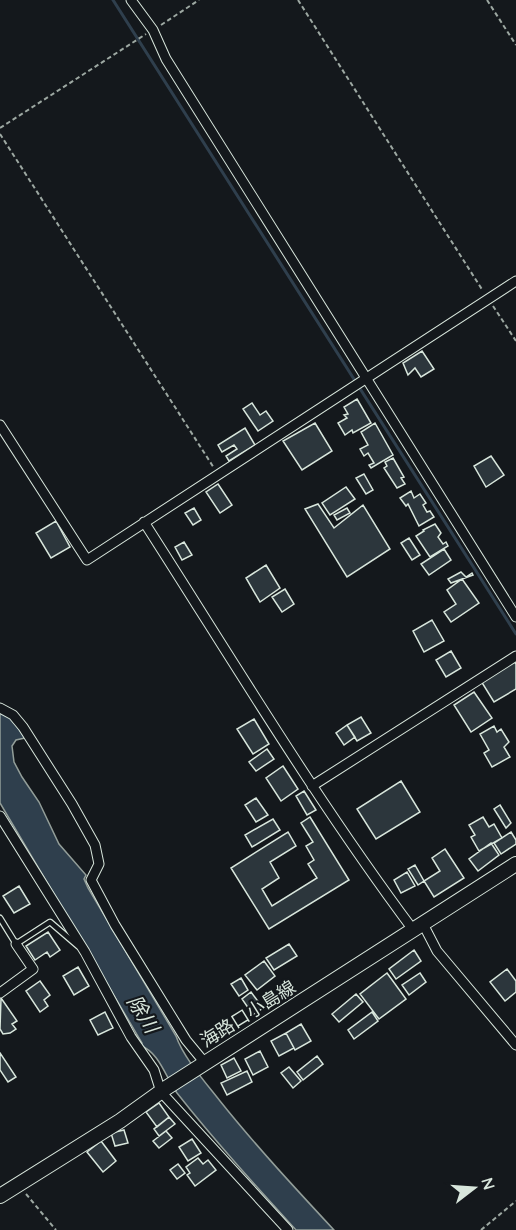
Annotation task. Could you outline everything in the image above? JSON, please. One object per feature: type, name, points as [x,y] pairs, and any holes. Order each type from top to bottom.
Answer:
[{"type":"main road","name":"海路口小島線","points":[[0,1196],[120,1121],[163,1090],[516,864]]},
{"type":"street","points":[[131,0],[153,30],[166,59],[516,617]]},
{"type":"street","points":[[0,425],[87,560],[516,281]]},
{"type":"street","points":[[144,522],[312,786],[369,871],[516,1045]]},
{"type":"street","points":[[312,786],[516,656]]},
{"type":"street","points":[[0,708],[14,715],[72,804],[95,845],[99,864],[91,880],[115,925],[180,1031],[205,1063]]},
{"type":"street","points":[[0,816],[85,952],[131,1037],[154,1070],[163,1090],[288,1230]]},
{"type":"street","points":[[0,993],[33,969],[16,944]]},
{"type":"lane","points":[[0,918],[16,944],[50,922],[85,952]]},
{"type":"path","points":[[0,128],[199,0]]},
{"type":"path","points":[[298,0],[516,341]]},
{"type":"path","points":[[487,0],[516,45]]},
{"type":"path","points":[[0,134],[219,475]]},
{"type":"path","points":[[18,1185],[56,1230]]},
{"type":"path","points":[[481,1230],[516,1201]]},
{"type":"water","name":"除川","points":[[0,711],[12,719],[25,738],[16,740],[12,746],[14,762],[22,777],[39,802],[59,844],[86,875],[84,879],[88,888],[189,1061],[290,1183],[334,1230],[296,1230],[191,1111],[153,1054],[141,1046],[142,1043],[0,803]]},
{"type":"building","points":[[422,351],[434,369],[421,377],[415,368],[408,375],[403,363]]},
{"type":"building","points":[[357,399],[371,423],[345,435],[338,423],[347,418],[344,415],[348,414],[344,407]]},
{"type":"building","points":[[252,403],[260,415],[266,411],[273,421],[258,431],[243,409]]},
{"type":"building","points":[[315,423],[332,451],[302,470],[283,441]]},
{"type":"building","points":[[375,423],[393,455],[371,468],[369,465],[374,463],[368,453],[364,456],[360,449],[368,445],[361,432]]},
{"type":"building","points":[[245,428],[255,445],[229,461],[226,456],[237,449],[234,445],[222,452],[218,445]]},
{"type":"building","points":[[491,456],[504,475],[486,487],[474,466]]},
{"type":"building","points":[[393,458],[404,477],[401,478],[405,484],[397,488],[384,468],[387,466],[385,462]]},
{"type":"building","points":[[364,474],[373,490],[366,494],[356,478]]},
{"type":"building","points":[[218,484],[232,505],[220,513],[206,492]]},
{"type":"building","points":[[346,487],[355,499],[330,515],[322,503]]},
{"type":"building","points":[[411,491],[414,498],[420,494],[426,503],[423,505],[427,512],[430,511],[434,517],[419,526],[408,504],[406,506],[400,498]]},
{"type":"building","points":[[318,504],[334,528],[363,505],[390,549],[347,577],[305,509]]},
{"type":"building","points":[[194,508],[201,520],[193,525],[185,513]]},
{"type":"building","points":[[347,508],[350,513],[337,520],[334,515]]},
{"type":"building","points":[[56,521],[70,547],[51,558],[36,533]]},
{"type":"building","points":[[435,524],[441,533],[438,537],[443,544],[446,542],[448,546],[430,557],[416,536]]},
{"type":"building","points":[[409,538],[420,555],[412,560],[401,543]]},
{"type":"building","points":[[184,542],[192,555],[182,560],[175,547]]},
{"type":"building","points":[[444,549],[451,560],[429,575],[421,564]]},
{"type":"building","points":[[266,565],[280,588],[260,602],[246,578]]},
{"type":"building","points":[[461,572],[466,577],[472,573],[473,575],[451,583],[448,579]]},
{"type":"building","points":[[462,579],[479,603],[451,622],[444,612],[456,604],[447,590]]},
{"type":"building","points":[[285,589],[294,604],[282,612],[272,597]]},
{"type":"building","points":[[432,620],[444,641],[424,652],[413,631]]},
{"type":"building","points":[[451,651],[461,668],[446,677],[436,660]]},
{"type":"building","points":[[514,661],[516,689],[494,702],[481,681]]},
{"type":"building","points":[[474,692],[492,718],[471,732],[454,705]]},
{"type":"building","points":[[361,717],[371,733],[357,741],[347,725]]},
{"type":"building","points":[[254,719],[269,744],[253,754],[237,729]]},
{"type":"building","points":[[347,725],[355,737],[344,745],[336,733]]},
{"type":"building","points":[[494,726],[497,732],[501,729],[509,742],[504,747],[510,757],[492,767],[484,753],[489,750],[480,734]]},
{"type":"building","points":[[267,749],[274,759],[256,771],[249,762]]},
{"type":"building","points":[[283,766],[298,789],[281,801],[266,778]]},
{"type":"building","points":[[401,781],[420,812],[376,839],[357,809]]},
{"type":"building","points":[[304,791],[316,810],[307,815],[296,796]]},
{"type":"building","points":[[256,798],[268,815],[256,822],[245,805]]},
{"type":"building","points":[[500,805],[511,823],[506,828],[494,809]]},
{"type":"building","points":[[310,817],[349,880],[269,929],[231,868],[288,832],[296,846],[270,862],[279,878],[262,889],[272,906],[317,878],[308,864],[314,860],[306,846],[313,842],[301,823]]},
{"type":"building","points":[[483,817],[489,827],[494,824],[502,838],[479,851],[471,837],[475,835],[469,825]]},
{"type":"building","points":[[273,819],[280,830],[252,847],[245,835]]},
{"type":"building","points":[[511,832],[516,844],[501,854],[494,843]]},
{"type":"building","points":[[491,843],[499,855],[478,871],[469,859]]},
{"type":"building","points":[[445,849],[464,878],[434,897],[424,881],[440,871],[432,858]]},
{"type":"building","points":[[415,865],[424,881],[418,885],[408,869]]},
{"type":"building","points":[[407,872],[415,886],[401,893],[394,880]]},
{"type":"building","points":[[19,886],[30,904],[14,913],[3,896]]},
{"type":"building","points":[[48,932],[60,950],[50,957],[47,952],[35,960],[26,946]]},
{"type":"building","points":[[289,944],[297,956],[274,970],[266,958]]},
{"type":"building","points":[[414,950],[421,961],[396,979],[389,969]]},
{"type":"building","points":[[264,961],[275,976],[257,990],[245,975]]},
{"type":"building","points":[[78,967],[89,986],[74,995],[63,976]]},
{"type":"building","points":[[507,969],[516,981],[516,992],[505,1001],[490,982]]},
{"type":"building","points":[[387,973],[406,999],[379,1019],[360,994]]},
{"type":"building","points":[[420,973],[426,982],[409,995],[402,985]]},
{"type":"building","points":[[241,978],[248,990],[239,996],[231,984]]},
{"type":"building","points":[[40,981],[50,995],[44,1000],[48,1006],[40,1012],[26,991]]},
{"type":"building","points":[[251,992],[263,1008],[253,1015],[242,999]]},
{"type":"building","points":[[356,994],[363,1002],[339,1022],[332,1014]]},
{"type":"building","points":[[1,998],[17,1021],[12,1024],[16,1029],[10,1033],[3,1034],[0,1029]]},
{"type":"building","points":[[105,1012],[113,1028],[98,1035],[90,1020]]},
{"type":"building","points":[[372,1012],[378,1021],[354,1039],[348,1030]]},
{"type":"building","points":[[301,1024],[311,1041],[295,1050],[286,1033]]},
{"type":"building","points":[[286,1033],[294,1048],[279,1056],[271,1041]]},
{"type":"building","points":[[260,1051],[268,1067],[253,1075],[245,1059]]},
{"type":"building","points":[[0,1053],[16,1077],[8,1082],[0,1070]]},
{"type":"building","points":[[317,1056],[323,1064],[303,1080],[297,1072]]},
{"type":"building","points":[[234,1058],[241,1071],[227,1078],[221,1065]]},
{"type":"building","points":[[289,1067],[301,1081],[293,1088],[281,1073]]},
{"type":"building","points":[[247,1071],[252,1082],[227,1095],[221,1083]]},
{"type":"building","points":[[159,1103],[169,1117],[157,1127],[146,1112]]},
{"type":"building","points":[[169,1117],[175,1124],[159,1136],[154,1129]]},
{"type":"building","points":[[124,1130],[128,1143],[115,1146],[111,1133]]},
{"type":"building","points":[[166,1131],[172,1138],[159,1148],[153,1141]]},
{"type":"building","points":[[192,1139],[201,1153],[188,1161],[179,1147]]},
{"type":"building","points":[[101,1141],[116,1161],[103,1172],[87,1152]]},
{"type":"building","points":[[198,1158],[203,1164],[208,1160],[216,1170],[195,1186],[187,1175],[190,1173],[186,1167]]},
{"type":"building","points":[[178,1164],[185,1173],[177,1179],[170,1170]]},
{"type":"waterway","points":[[113,0],[516,634]]}]
